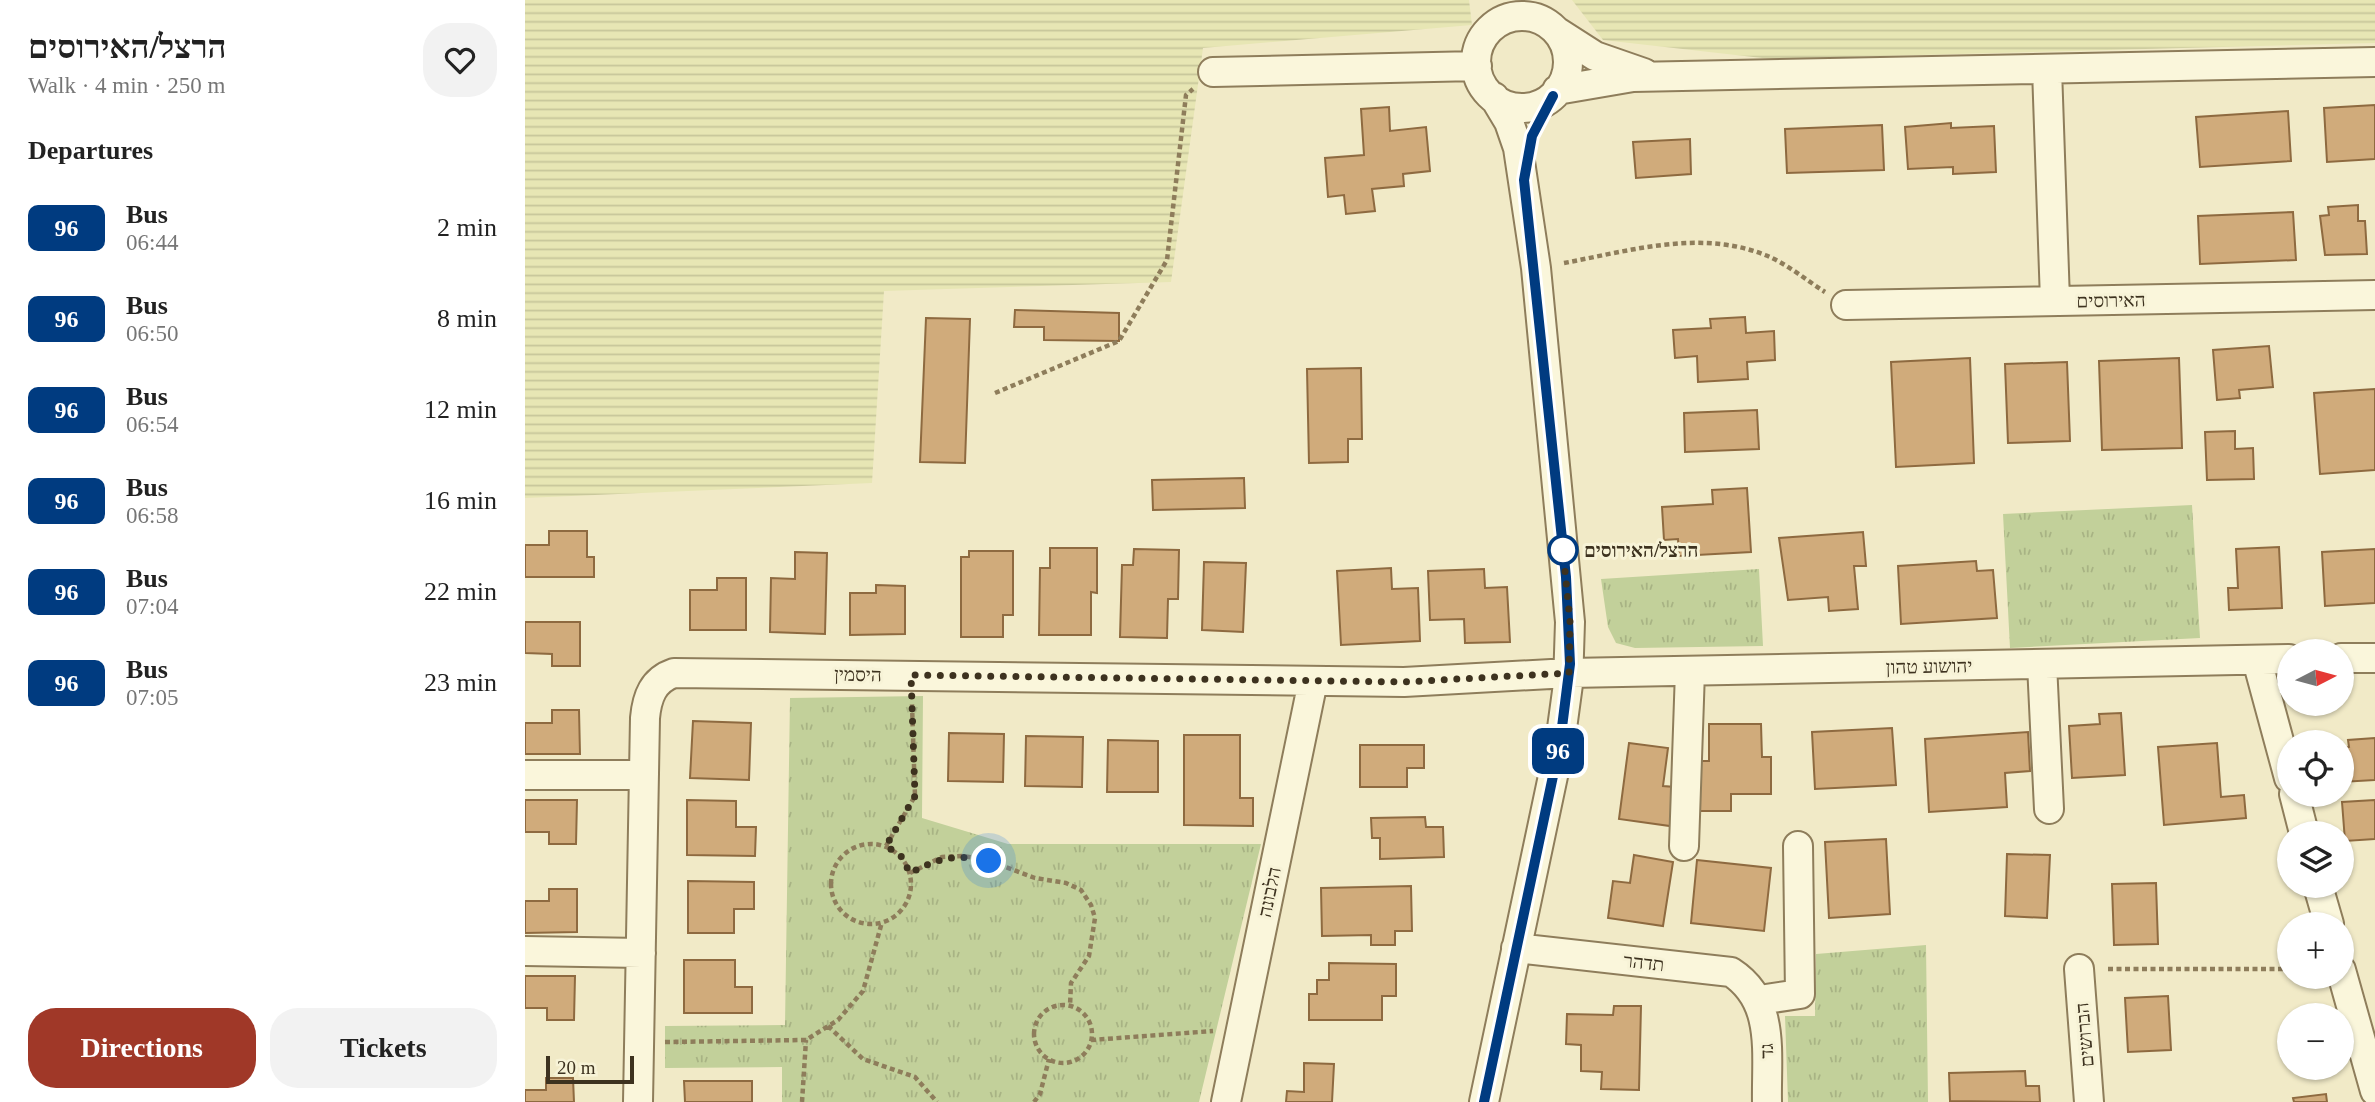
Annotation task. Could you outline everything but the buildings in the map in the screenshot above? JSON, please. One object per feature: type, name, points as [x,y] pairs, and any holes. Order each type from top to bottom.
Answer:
[{"type":"street","points":[[1487,33],[1489,0]]},
{"type":"street","points":[[1524,180],[1532,136],[1568,64],[1566,50],[1539,17]]},
{"type":"street","points":[[1484,1102],[1560,743],[1569,673],[1567,588],[1536,268],[1524,180],[1513,131],[1484,87],[1477,66],[1480,45],[1487,33],[1510,18],[1539,17],[1595,56],[1657,77]]},
{"type":"street","points":[[1493,97],[1506,104],[1527,107],[1555,93],[1617,79],[1657,77],[2375,62]]},
{"type":"street","points":[[1213,72],[1477,66]]},
{"type":"street","points":[[2047,69],[2055,301]]},
{"type":"street","name":"האירוסים","points":[[1846,305],[2375,295]]},
{"type":"street","points":[[2354,659],[2375,658]]},
{"type":"street","name":"יהושוע טהון","points":[[1569,673],[2277,659]]},
{"type":"street","points":[[2257,660],[2277,734]]},
{"type":"street","points":[[2042,664],[2049,809]]},
{"type":"street","name":"היסמין","points":[[638,1102],[647,701],[657,682],[667,675],[690,671],[1403,682],[1569,673]]},
{"type":"street","points":[[1684,846],[1690,671]]},
{"type":"street","name":"הלבונה","points":[[1226,1102],[1313,681]]},
{"type":"street","points":[[525,775],[644,775]]},
{"type":"street","points":[[1759,1000],[1800,994],[1798,846]]},
{"type":"street","name":"תדהר","points":[[1516,948],[1731,972],[1748,982],[1759,1000]]},
{"type":"street","points":[[525,951],[641,953]]},
{"type":"street","name":"הברושים","points":[[2078,969],[2089,1102]]},
{"type":"street","points":[[2346,989],[2375,1091]]},
{"type":"street","name":"גד","points":[[1759,1000],[1765,1025],[1767,1102]]},
{"type":"path","points":[[995,393],[1119,341],[1167,260],[1186,95],[1213,72]]},
{"type":"path","points":[[1536,268],[1674,243],[1730,244],[1767,255],[1846,305]]},
{"type":"path","points":[[886,846],[915,796],[911,675]]},
{"type":"path","points":[[867,843],[886,846],[901,856],[910,873],[911,892],[906,904],[894,917],[882,922],[863,923],[846,915],[835,900],[831,881],[837,863],[849,850],[867,843]]},
{"type":"path","points":[[910,873],[942,857],[964,856],[989,861],[1035,878],[1066,883],[1081,890],[1091,905],[1095,918],[1089,956],[1071,983],[1070,1006]]},
{"type":"path","points":[[639,1042],[806,1040],[838,1020],[863,990],[882,922]]},
{"type":"path","points":[[2078,969],[2277,969]]},
{"type":"path","points":[[1070,1006],[1088,1018],[1091,1040],[1086,1052],[1075,1060],[1062,1063],[1049,1059],[1037,1046],[1037,1024],[1051,1008],[1070,1006]]},
{"type":"path","points":[[828,1026],[863,1059],[915,1077],[937,1102]]},
{"type":"path","points":[[1091,1040],[1241,1029]]},
{"type":"path","points":[[802,1102],[806,1040]]},
{"type":"path","points":[[1034,1102],[1040,1094],[1049,1059]]},
{"type":"green space","points":[[525,0],[1469,0],[1472,25],[1203,48],[1171,282],[884,291],[872,483],[525,498]]},
{"type":"green space","points":[[1572,0],[2375,0],[2375,43],[1771,59],[1603,40]]},
{"type":"green space","points":[[2192,505],[2200,638],[2010,648],[2003,514]]},
{"type":"green space","points":[[1759,569],[1763,646],[1635,648],[1616,643],[1608,627],[1601,579]]},
{"type":"green space","points":[[923,696],[922,818],[1008,844],[1261,844],[1199,1102],[782,1102],[782,1067],[665,1068],[665,1026],[785,1025],[790,698]]},
{"type":"green space","points":[[1926,945],[1928,1102],[1788,1102],[1785,1016],[1815,1016],[1816,954]]},
{"type":"bus line","name":"96","points":[[1484,1102],[1560,743],[1570,664],[1566,577],[1536,268],[1524,180],[1532,136],[1541,113],[1553,96]]},
{"type":"place","name":"הרצל/האירוסים","points":[[1563,550]]},
{"type":"route","points":[[989,861],[964,856],[942,857],[910,873],[901,856],[886,846],[915,796],[911,675],[1403,682],[1569,673],[1570,622],[1563,550]]}]
